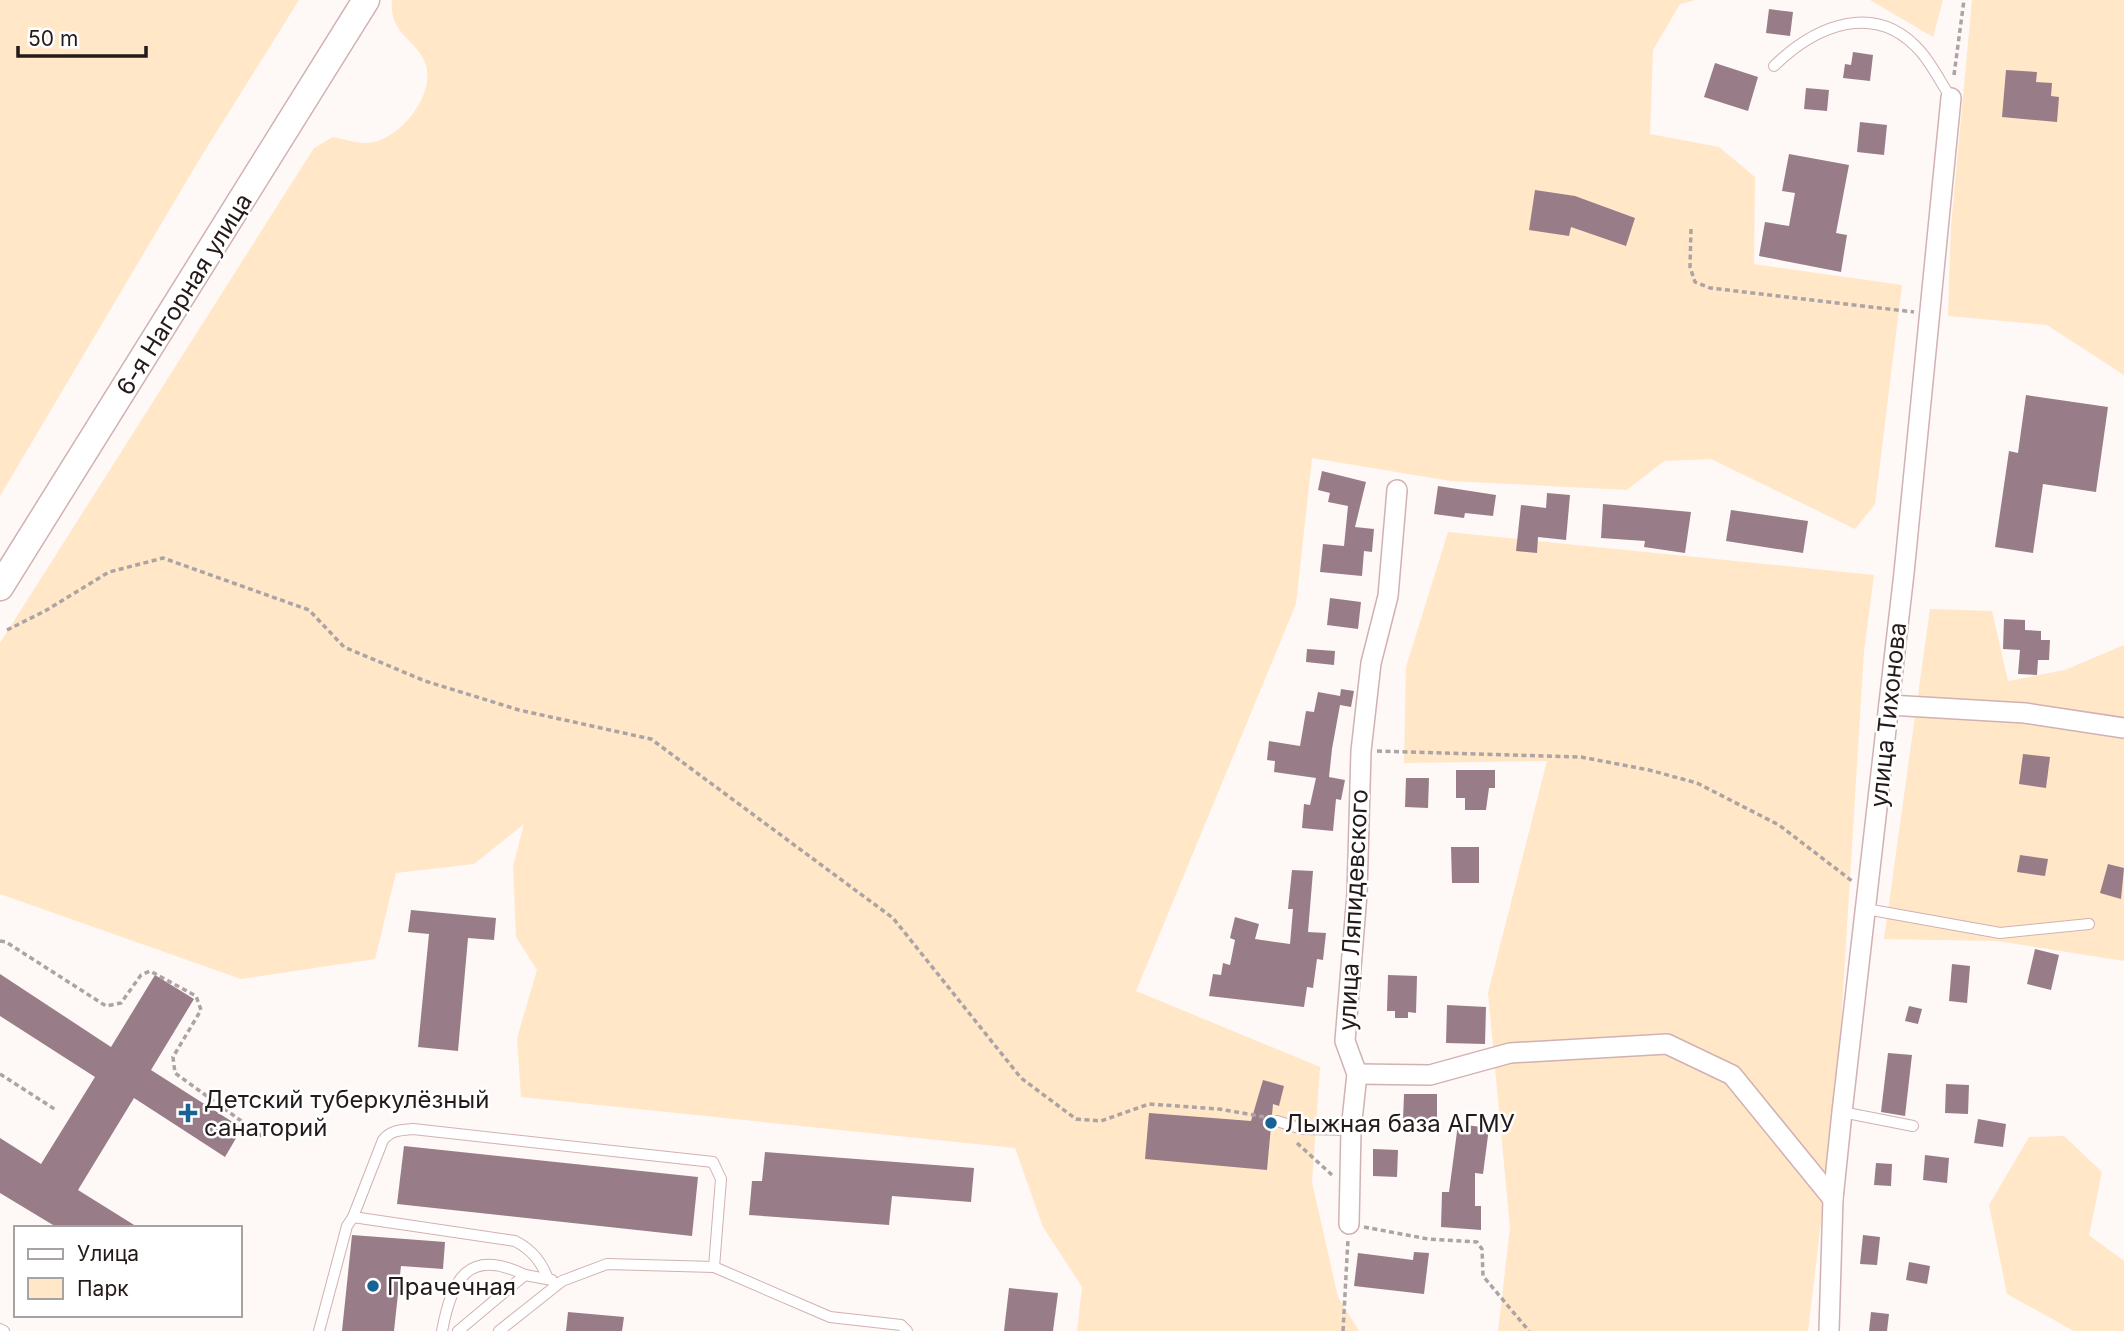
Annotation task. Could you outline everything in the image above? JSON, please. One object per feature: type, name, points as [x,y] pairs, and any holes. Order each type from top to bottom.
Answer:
[{"type":"street","name":"6-я Нагорная улица","points":[[0,587],[366,0]]},
{"type":"street","name":"улица Тихонова","points":[[1829,1331],[1833,1199],[1889,705],[1951,98]]},
{"type":"street","name":"улица Ляпидевского","points":[[1349,1224],[1351,1130],[1357,1074],[1345,1041],[1357,894],[1361,751],[1371,663],[1388,596],[1397,490]]},
{"type":"street","points":[[1889,705],[2025,713],[2124,728]]},
{"type":"street","points":[[1357,1074],[1430,1075],[1510,1053],[1667,1044],[1732,1075],[1833,1199]]},
{"type":"lane","points":[[1774,66],[1798,45],[1828,28],[1851,22],[1875,24],[1907,40],[1920,51],[1951,98]]},
{"type":"lane","points":[[1866,903],[2000,933],[2089,924]]},
{"type":"lane","points":[[1842,1112],[1913,1126]]},
{"type":"lane","points":[[1277,1121],[1302,1129],[1351,1130]]},
{"type":"lane","points":[[319,1331],[347,1226],[383,1140],[389,1133],[399,1130],[413,1129],[704,1159],[719,1170],[721,1179],[714,1267]]},
{"type":"lane","points":[[353,1217],[514,1241],[537,1258],[548,1279]]},
{"type":"lane","points":[[499,1331],[562,1282],[607,1264],[714,1267],[830,1317],[901,1325],[907,1331]]},
{"type":"lane","points":[[442,1331],[453,1288],[462,1274],[474,1266],[509,1267],[525,1275],[562,1282]]},
{"type":"lane","points":[[458,1331],[525,1275]]},
{"type":"path","points":[[1951,98],[1964,0]]},
{"type":"path","points":[[1691,229],[1690,267],[1695,282],[1710,288],[1927,313]]},
{"type":"path","points":[[7,629],[45,611],[109,572],[163,558],[309,610],[344,647],[425,681],[519,710],[651,739],[893,918],[1021,1078],[1076,1119],[1101,1121],[1149,1104],[1219,1109],[1277,1121],[1283,1133],[1331,1171],[1335,1185]]},
{"type":"path","points":[[1361,751],[1581,757],[1698,783],[1779,825],[1824,857],[1866,903]]},
{"type":"path","points":[[0,941],[6,942],[106,1006],[121,1003],[141,975],[150,971],[196,996],[201,1010],[173,1057],[175,1073],[262,1136]]},
{"type":"path","points":[[0,1074],[56,1110]]},
{"type":"path","points":[[1343,1331],[1349,1224],[1428,1238],[1476,1242],[1482,1249],[1483,1276],[1529,1331]]},
{"type":"green space","points":[[0,0],[299,0],[199,160],[0,496]]},
{"type":"green space","points":[[392,0],[1695,0],[1680,4],[1653,50],[1650,134],[1719,147],[1755,177],[1754,264],[1902,285],[1875,504],[1855,529],[1711,459],[1664,461],[1627,490],[1451,481],[1312,458],[1296,604],[1136,991],[1320,1067],[1312,1182],[1338,1297],[1359,1331],[1077,1331],[1082,1287],[1043,1227],[1015,1148],[521,1097],[517,1038],[537,970],[516,937],[513,866],[524,824],[474,864],[396,873],[375,959],[241,979],[0,894],[0,643],[314,148],[333,137],[361,143],[377,141],[400,128],[418,107],[427,82],[427,70],[419,52],[395,22]]},
{"type":"green space","points":[[1870,0],[1943,0],[1933,37]]},
{"type":"green space","points":[[1972,0],[2124,0],[2124,375],[2047,325],[1948,316],[1951,226]]},
{"type":"green space","points":[[1448,532],[1874,575],[1864,651],[1837,1089],[1808,1331],[1498,1331],[1510,1228],[1488,993],[1547,761],[1404,763],[1406,667]]},
{"type":"green space","points":[[1930,609],[1992,611],[2008,681],[2065,670],[2124,645],[2124,961],[1997,941],[1884,939]]},
{"type":"green space","points":[[2064,1136],[2102,1172],[2089,1235],[2124,1261],[2124,1331],[2074,1331],[2007,1294],[1989,1205],[2029,1137]]},
{"type":"building","points":[[1769,9],[1793,12],[1790,36],[1766,33]]},
{"type":"building","points":[[1853,52],[1873,55],[1870,81],[1843,78],[1845,64],[1851,65]]},
{"type":"building","points":[[1715,63],[1758,77],[1748,111],[1704,97]]},
{"type":"building","points":[[2006,70],[2037,72],[2036,82],[2052,83],[2051,96],[2059,97],[2057,122],[2002,117]]},
{"type":"building","points":[[1806,88],[1829,90],[1827,111],[1804,109]]},
{"type":"building","points":[[1860,122],[1887,125],[1884,155],[1857,152]]},
{"type":"building","points":[[1789,154],[1849,165],[1836,233],[1847,235],[1841,272],[1759,256],[1765,222],[1789,226],[1795,193],[1782,191]]},
{"type":"building","points":[[1535,190],[1575,196],[1635,218],[1626,246],[1571,227],[1569,236],[1529,230]]},
{"type":"building","points":[[2026,395],[2108,407],[2096,492],[2043,484],[2033,553],[1995,547],[2009,451],[2018,453]]},
{"type":"building","points":[[1322,471],[1366,482],[1355,527],[1374,529],[1372,552],[1364,551],[1362,576],[1320,572],[1323,544],[1344,546],[1348,506],[1328,502],[1330,493],[1318,490]]},
{"type":"building","points":[[1438,486],[1496,495],[1493,516],[1465,513],[1464,518],[1434,514]]},
{"type":"building","points":[[1547,493],[1570,495],[1566,540],[1538,537],[1537,553],[1516,551],[1521,505],[1546,508]]},
{"type":"building","points":[[1603,504],[1691,512],[1685,553],[1644,547],[1645,541],[1601,538]]},
{"type":"building","points":[[1731,510],[1808,521],[1803,553],[1726,541]]},
{"type":"building","points":[[1330,598],[1361,602],[1358,629],[1327,625]]},
{"type":"building","points":[[2004,619],[2025,620],[2025,630],[2041,631],[2041,640],[2050,640],[2049,660],[2038,660],[2037,675],[2018,674],[2020,650],[2003,649]]},
{"type":"building","points":[[1307,649],[1335,651],[1334,665],[1306,662]]},
{"type":"building","points":[[1341,689],[1354,691],[1351,707],[1340,705],[1332,749],[1329,777],[1345,780],[1341,800],[1336,799],[1333,831],[1302,828],[1304,804],[1310,805],[1316,778],[1274,772],[1275,761],[1267,760],[1269,741],[1300,746],[1306,711],[1314,712],[1318,692],[1340,696]]},
{"type":"building","points":[[2023,754],[2050,757],[2046,788],[2019,784]]},
{"type":"building","points":[[1456,770],[1495,770],[1495,788],[1489,788],[1486,810],[1465,810],[1465,798],[1456,798]]},
{"type":"building","points":[[1406,778],[1429,778],[1428,808],[1405,807]]},
{"type":"building","points":[[1451,847],[1479,847],[1479,883],[1452,883]]},
{"type":"building","points":[[2020,855],[2048,859],[2045,876],[2017,872]]},
{"type":"building","points":[[2108,864],[2124,868],[2121,899],[2100,893]]},
{"type":"building","points":[[1292,870],[1313,871],[1308,932],[1326,933],[1323,960],[1317,959],[1313,988],[1307,987],[1304,1007],[1209,996],[1213,974],[1221,975],[1223,963],[1230,965],[1235,940],[1230,938],[1235,917],[1259,924],[1255,939],[1290,944],[1293,909],[1288,909]]},
{"type":"building","points":[[411,910],[496,918],[494,940],[468,938],[458,1051],[418,1047],[429,934],[408,932]]},
{"type":"building","points":[[2035,949],[2059,955],[2051,990],[2027,984]]},
{"type":"building","points":[[1952,964],[1970,966],[1967,1003],[1949,1001]]},
{"type":"building","name":"Детский туберкулёзный санаторий","points":[[0,974],[111,1047],[155,975],[194,999],[151,1070],[242,1128],[225,1157],[134,1098],[78,1190],[136,1226],[55,1226],[0,1193],[0,1138],[41,1164],[95,1077],[0,1016]]},
{"type":"building","points":[[1388,975],[1417,976],[1416,1013],[1408,1012],[1408,1018],[1395,1018],[1395,1011],[1387,1011]]},
{"type":"building","points":[[1447,1005],[1486,1007],[1485,1044],[1446,1043]]},
{"type":"building","points":[[1909,1006],[1922,1009],[1918,1024],[1905,1021]]},
{"type":"building","points":[[1888,1053],[1912,1055],[1905,1116],[1881,1112]]},
{"type":"building","points":[[1263,1080],[1284,1086],[1279,1106],[1273,1104],[1267,1170],[1145,1159],[1149,1113],[1251,1121]]},
{"type":"building","points":[[1946,1084],[1969,1085],[1968,1114],[1945,1113]]},
{"type":"building","points":[[1404,1094],[1437,1094],[1437,1121],[1403,1120]]},
{"type":"building","points":[[1978,1119],[2006,1124],[2003,1147],[1974,1143]]},
{"type":"building","points":[[1458,1124],[1489,1128],[1483,1174],[1475,1173],[1475,1206],[1481,1206],[1481,1230],[1441,1227],[1442,1192],[1449,1192]]},
{"type":"building","points":[[404,1146],[698,1177],[692,1236],[397,1204]]},
{"type":"building","points":[[1373,1149],[1398,1150],[1397,1177],[1373,1176]]},
{"type":"building","points":[[765,1152],[974,1168],[971,1202],[892,1196],[889,1225],[749,1215],[752,1181],[762,1181]]},
{"type":"building","points":[[1925,1155],[1949,1158],[1947,1183],[1923,1180]]},
{"type":"building","points":[[1876,1163],[1892,1164],[1891,1186],[1874,1185]]},
{"type":"building","name":"Прачечная","points":[[352,1235],[445,1242],[443,1269],[401,1266],[394,1331],[342,1331]]},
{"type":"building","points":[[1863,1235],[1880,1237],[1877,1265],[1860,1264]]},
{"type":"building","points":[[1414,1252],[1429,1253],[1424,1294],[1354,1286],[1358,1253],[1413,1260]]},
{"type":"building","points":[[1909,1262],[1930,1266],[1927,1284],[1906,1280]]},
{"type":"building","points":[[1009,1288],[1058,1293],[1053,1331],[1004,1331]]},
{"type":"building","points":[[568,1312],[624,1317],[622,1331],[566,1331]]},
{"type":"building","points":[[1871,1312],[1889,1314],[1887,1331],[1869,1331]]},
{"type":"place","name":"Детский туберкулёзный санаторий","points":[[188,1113]]},
{"type":"place","name":"Лыжная база АГМУ","points":[[1271,1123]]},
{"type":"place","name":"Прачечная","points":[[373,1286]]}]
